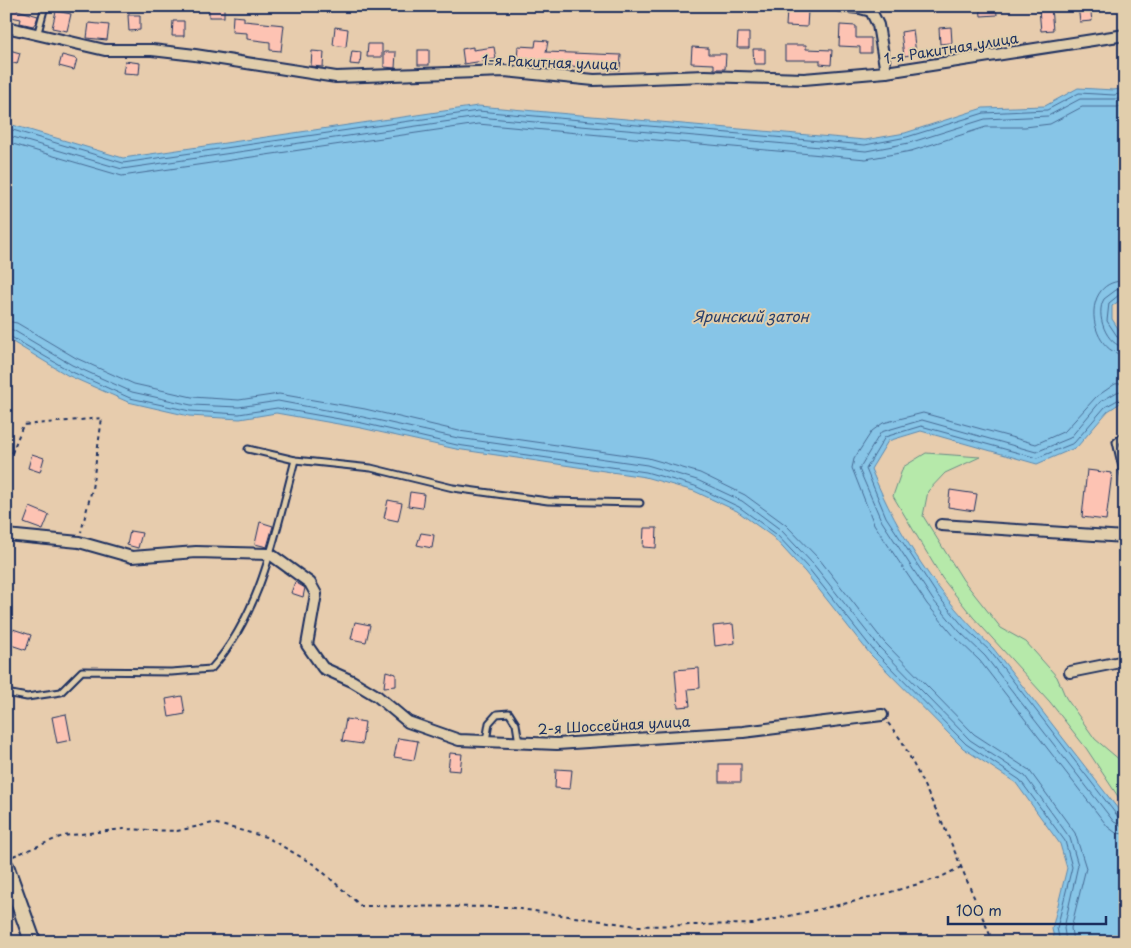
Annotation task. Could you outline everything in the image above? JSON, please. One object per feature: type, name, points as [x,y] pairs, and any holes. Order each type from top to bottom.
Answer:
[{"type":"street","points":[[840,6],[860,8],[871,12],[878,25],[886,72]]},
{"type":"street","name":"1-я Ракитная улица","points":[[6,27],[37,36],[106,50],[152,50],[195,55],[336,77],[505,71],[594,80],[705,76],[804,79],[886,72],[1125,34]]},
{"type":"street","points":[[941,525],[1125,537]]},
{"type":"street","points":[[6,535],[79,542],[132,557],[196,552],[270,554]]},
{"type":"street","name":"2-я Шоссейная улица","points":[[270,554],[310,583],[316,594],[307,645],[323,668],[352,680],[377,696],[408,722],[458,740],[557,744],[743,732],[882,715]]},
{"type":"street","points":[[1070,672],[1125,661]]},
{"type":"street","points":[[6,867],[33,942]]},
{"type":"lane","points":[[37,36],[45,6]]},
{"type":"lane","points":[[1125,435],[1116,442],[1124,476],[1125,492]]},
{"type":"lane","points":[[248,449],[295,460],[371,468],[453,488],[548,501],[640,503]]},
{"type":"lane","points":[[6,693],[27,696],[61,692],[82,671],[171,672],[211,669],[225,654],[242,628],[270,554],[295,460]]},
{"type":"lane","points":[[486,741],[489,723],[497,714],[508,713],[516,724],[519,742]]},
{"type":"path","points":[[6,468],[23,425],[102,418],[92,488],[79,542]]},
{"type":"path","points":[[882,715],[902,741],[961,867],[993,942]]},
{"type":"path","points":[[6,859],[63,836],[124,828],[177,831],[213,823],[266,837],[315,865],[362,906],[507,907],[636,926],[753,924],[870,898],[939,878],[961,867]]},
{"type":"green space","points":[[926,453],[980,457],[945,473],[928,491],[923,516],[963,580],[1001,628],[1026,642],[1057,677],[1066,698],[1095,739],[1121,761],[1125,774],[1125,807],[1086,748],[1050,702],[973,617],[942,578],[893,496],[903,467]]},
{"type":"water","name":"Яринский затон","points":[[1078,88],[1114,90],[1125,88],[1125,301],[1122,299],[1112,306],[1112,319],[1125,339],[1125,400],[1108,411],[1077,447],[1037,464],[921,431],[888,441],[871,469],[894,518],[922,565],[938,587],[993,648],[1125,818],[1125,942],[1055,942],[1052,929],[1067,868],[1060,844],[1016,783],[963,748],[870,654],[805,572],[773,537],[737,511],[694,491],[645,477],[456,449],[361,428],[276,413],[240,419],[189,416],[128,402],[67,375],[6,338],[6,123],[123,158],[478,106],[865,140],[905,133],[983,108],[1045,106]]},
{"type":"building","points":[[6,6],[18,6],[17,10],[38,16],[36,22],[33,26],[20,23],[21,19],[6,16]]},
{"type":"building","points":[[209,6],[224,6],[224,17],[209,17]]},
{"type":"building","points":[[980,6],[996,6],[997,15],[981,16]]},
{"type":"building","points":[[1078,6],[1090,6],[1092,21],[1080,22]]},
{"type":"building","points":[[1051,8],[1053,30],[1041,31],[1039,9]]},
{"type":"building","points":[[787,10],[808,11],[807,27],[786,26]]},
{"type":"building","points":[[56,11],[71,14],[67,31],[52,28]]},
{"type":"building","points":[[128,15],[140,15],[140,30],[129,31]]},
{"type":"building","points":[[233,16],[244,17],[244,21],[284,25],[281,51],[270,50],[270,42],[247,39],[247,33],[232,32]]},
{"type":"building","points":[[173,21],[184,21],[184,36],[172,36]]},
{"type":"building","points":[[89,23],[109,25],[107,40],[87,38]]},
{"type":"building","points":[[840,25],[856,26],[856,38],[871,38],[871,53],[860,53],[860,47],[839,46]]},
{"type":"building","points":[[335,27],[348,29],[346,47],[333,45]]},
{"type":"building","points":[[951,27],[952,43],[940,44],[939,28]]},
{"type":"building","points":[[913,30],[916,54],[904,56],[901,32]]},
{"type":"building","points":[[738,33],[749,33],[749,48],[737,48]]},
{"type":"building","points":[[536,40],[548,41],[546,52],[621,55],[620,70],[545,64],[544,68],[533,67],[533,62],[517,61],[518,46],[535,47]]},
{"type":"building","points":[[368,44],[382,44],[382,57],[367,57]]},
{"type":"building","points":[[785,45],[806,45],[806,49],[832,50],[831,65],[820,64],[820,60],[785,60]]},
{"type":"building","points":[[473,47],[473,50],[494,47],[496,59],[464,64],[462,49]]},
{"type":"building","points":[[692,47],[708,48],[708,54],[726,54],[725,69],[714,69],[714,64],[691,63]]},
{"type":"building","points":[[6,49],[20,53],[17,64],[6,61]]},
{"type":"building","points":[[753,49],[765,49],[765,64],[754,64]]},
{"type":"building","points":[[418,50],[429,50],[429,65],[418,65]]},
{"type":"building","points":[[312,51],[324,52],[323,67],[311,66]]},
{"type":"building","points":[[352,51],[361,52],[360,65],[350,64]]},
{"type":"building","points":[[384,52],[396,52],[395,68],[384,67]]},
{"type":"building","points":[[62,55],[77,59],[74,70],[59,66]]},
{"type":"building","points":[[125,61],[140,63],[139,74],[123,73]]},
{"type":"building","points":[[32,454],[44,458],[40,472],[28,468]]},
{"type":"building","points":[[1087,470],[1112,473],[1106,520],[1082,517]]},
{"type":"building","points":[[950,490],[977,494],[974,511],[948,507]]},
{"type":"building","points":[[410,492],[424,494],[422,508],[408,506]]},
{"type":"building","points":[[388,500],[402,503],[398,521],[384,518]]},
{"type":"building","points":[[30,507],[49,515],[43,530],[24,523]]},
{"type":"building","points":[[260,522],[273,526],[267,547],[255,544]]},
{"type":"building","points":[[644,528],[657,528],[656,548],[643,547]]},
{"type":"building","points":[[130,531],[142,533],[138,548],[127,545]]},
{"type":"building","points":[[421,533],[434,535],[432,548],[417,545]]},
{"type":"building","points":[[295,582],[305,588],[303,597],[291,593]]},
{"type":"building","points":[[355,622],[370,625],[366,642],[351,639]]},
{"type":"building","points":[[733,624],[735,643],[715,646],[713,626]]},
{"type":"building","points":[[13,629],[31,635],[26,650],[8,644]]},
{"type":"building","points":[[699,668],[700,688],[688,689],[690,706],[678,707],[675,670]]},
{"type":"building","points":[[386,671],[396,674],[396,686],[384,687]]},
{"type":"building","points":[[182,696],[185,714],[169,717],[166,699]]},
{"type":"building","points":[[66,714],[71,740],[57,743],[52,717]]},
{"type":"building","points":[[346,719],[365,722],[362,744],[342,741]]},
{"type":"building","points":[[398,738],[418,741],[414,760],[394,757]]},
{"type":"building","points":[[450,753],[462,754],[460,771],[448,770]]},
{"type":"building","points":[[719,764],[741,764],[741,782],[719,782]]},
{"type":"building","points":[[556,769],[572,770],[570,789],[555,788]]}]
